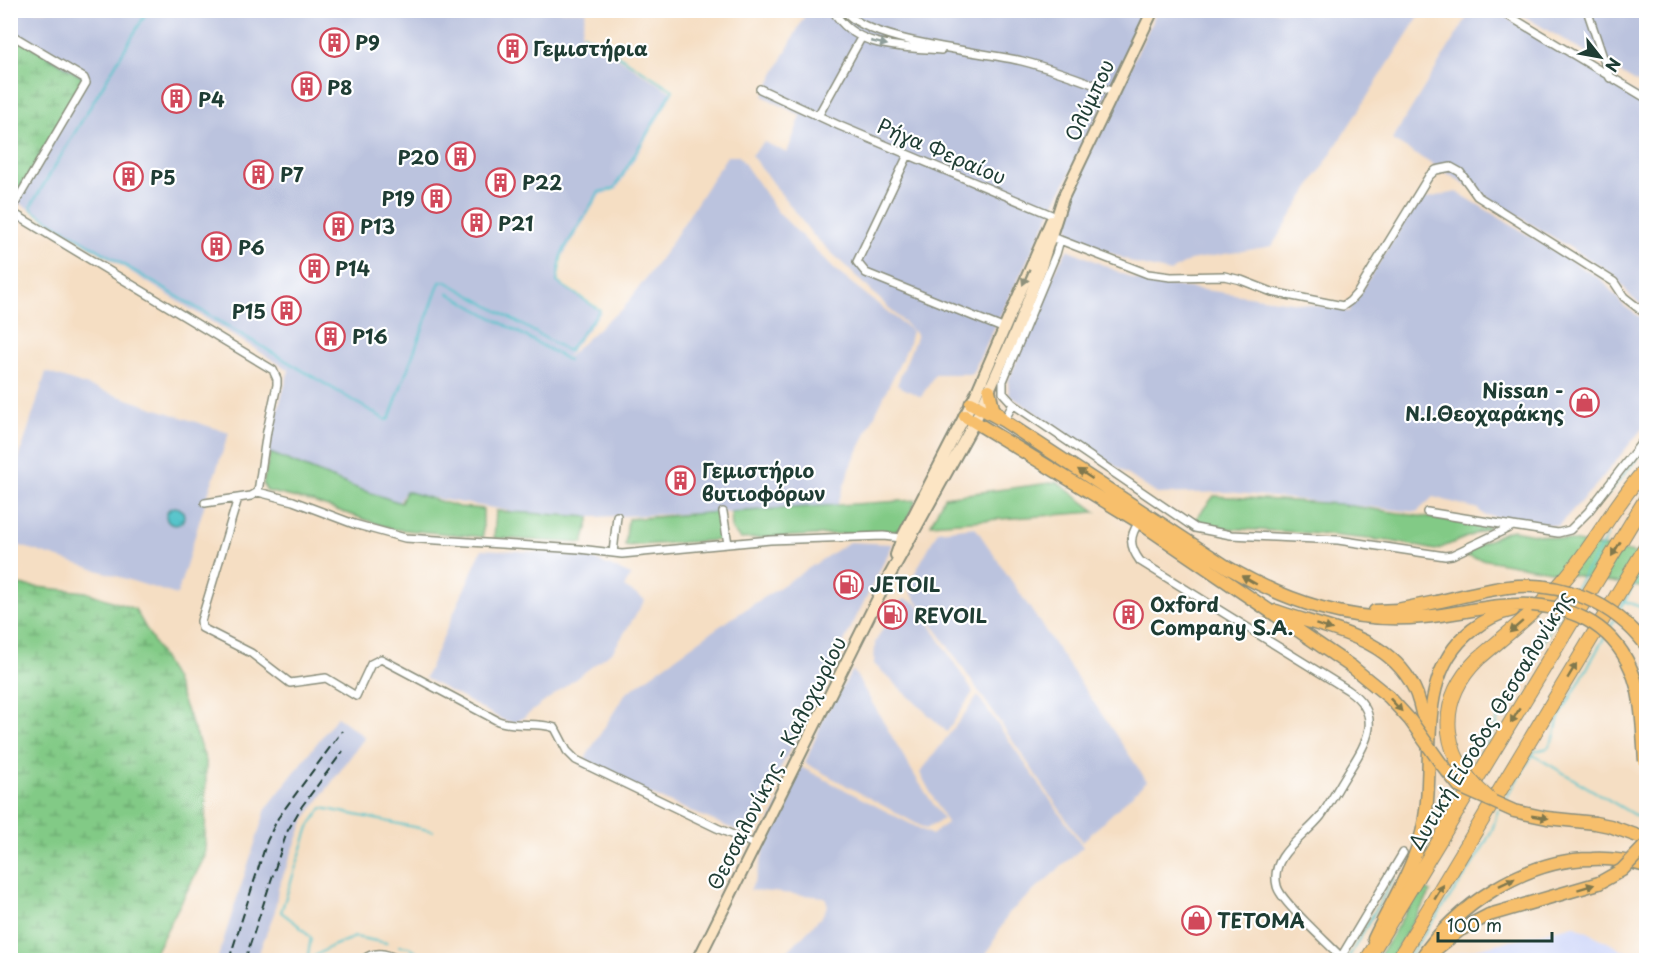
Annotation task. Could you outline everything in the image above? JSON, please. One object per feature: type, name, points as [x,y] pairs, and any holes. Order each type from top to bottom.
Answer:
[{"type":"highway","points":[[989,390],[993,408],[1004,421]]},
{"type":"highway","points":[[976,406],[1004,421],[1227,567],[1261,586],[1314,607],[1397,619],[1514,604],[1557,608],[1581,616],[1604,632],[1619,648],[1632,672],[1638,690],[1646,764]]},
{"type":"highway","points":[[970,418],[1139,522],[1352,667],[1389,697],[1410,720],[1460,787],[1501,806],[1528,815],[1595,824],[1647,839]]},
{"type":"highway","points":[[1489,799],[1464,774],[1454,756],[1449,737],[1449,715],[1463,676],[1478,659],[1529,615],[1565,579],[1630,488],[1647,469]]},
{"type":"highway","name":"Δυτική Είσοδος Θεσσαλονίκης","points":[[1365,960],[1647,499]]},
{"type":"highway","points":[[1398,960],[1647,547]]},
{"type":"highway","points":[[1344,613],[1397,610],[1510,586],[1538,586],[1569,592],[1594,601],[1625,622],[1647,645]]},
{"type":"highway","points":[[1250,599],[1276,611],[1355,636],[1386,653],[1406,675],[1414,688],[1422,712],[1428,744]]},
{"type":"highway","points":[[1365,960],[1420,840],[1427,801],[1428,744],[1438,678],[1446,660],[1463,637],[1481,623],[1508,611],[1532,605]]},
{"type":"highway","points":[[1422,960],[1460,930],[1489,915],[1599,883],[1622,870],[1647,845]]},
{"type":"highway","points":[[1422,960],[1435,940],[1466,909],[1499,886],[1522,875],[1552,865],[1590,858],[1626,861],[1647,866]]},
{"type":"main road","name":"Ολύμπου","points":[[1060,205],[1153,10]]},
{"type":"main road","name":"Θεσσαλονίκης - Καλοχωρίου","points":[[976,406],[989,390],[1015,333],[1052,238],[1054,216],[1060,205]]},
{"type":"main road","points":[[1052,238],[1060,205]]},
{"type":"main road","name":"Θεσσαλονίκης - Καλοχωρίου","points":[[698,960],[886,582],[933,498],[976,406],[1005,329],[1052,238]]},
{"type":"main road","name":"Θεσσαλονίκης - Καλοχωρίου","points":[[886,582],[904,534],[970,418]]},
{"type":"street","points":[[831,10],[861,38],[881,44],[966,51]]},
{"type":"street","points":[[844,10],[852,20],[871,30],[1022,61],[1076,77],[1113,92]]},
{"type":"street","points":[[1499,10],[1647,98]]},
{"type":"street","points":[[1587,10],[1610,78]]},
{"type":"street","points":[[10,34],[84,78],[86,83],[13,207],[13,213],[273,370],[277,386],[267,431],[258,492]]},
{"type":"street","points":[[818,116],[861,38]]},
{"type":"street","name":"Ρήγα Φεραίου","points":[[760,89],[1054,216]]},
{"type":"street","points":[[908,154],[856,262],[866,273],[1005,329]]},
{"type":"street","points":[[1513,526],[1447,556],[1338,540],[1218,534],[1186,523],[1013,404],[1003,393],[1003,381],[1036,307],[1052,238],[1148,274],[1171,278],[1224,276],[1242,280],[1272,292],[1343,306],[1358,292],[1429,176],[1436,170],[1451,167],[1460,172],[1477,196],[1614,282],[1624,297],[1647,314]]},
{"type":"street","points":[[1004,421],[1013,404]]},
{"type":"street","points":[[1428,512],[1561,534],[1570,531],[1588,512],[1647,437]]},
{"type":"street","points":[[205,503],[238,498],[258,492],[293,501],[354,524],[405,538],[579,549],[613,554],[770,540],[904,534]]},
{"type":"street","points":[[238,498],[201,621],[201,628],[251,653],[290,683],[326,678],[356,696],[371,664],[381,659],[498,722],[510,725],[546,724],[555,728],[567,751],[576,760],[717,828],[756,844]]},
{"type":"street","points":[[723,512],[728,544]]},
{"type":"street","points":[[613,554],[617,516]]},
{"type":"street","points":[[1139,522],[1130,540],[1131,547],[1140,561],[1348,690],[1362,702],[1368,714],[1370,723],[1365,745],[1320,816],[1286,852],[1277,867],[1276,885],[1284,900],[1340,959],[1403,853]]},
{"type":"street","points":[[364,960],[372,955],[382,954],[397,960]]},
{"type":"shaded area","points":[[10,11],[586,11],[581,34],[673,93],[617,189],[600,195],[561,259],[558,283],[601,312],[565,359],[623,309],[666,251],[727,156],[739,156],[777,211],[835,270],[912,331],[908,346],[852,463],[837,506],[568,518],[535,515],[404,493],[396,508],[266,452],[289,370],[16,201],[83,78],[11,34]]},
{"type":"shaded area","points":[[807,11],[1149,11],[972,374],[935,374],[921,397],[897,385],[917,335],[812,234],[751,155],[764,142],[787,153],[801,116],[763,96]]},
{"type":"shaded area","points":[[1157,11],[1422,11],[1272,246],[1190,260],[1170,272],[1137,264],[1069,236],[1067,201]]},
{"type":"shaded area","points":[[1471,11],[1495,11],[1646,100],[1646,308],[1632,298],[1615,276],[1602,267],[1392,140]]},
{"type":"shaded area","points":[[1515,11],[1646,11],[1646,88]]},
{"type":"shaded area","points":[[1457,192],[1602,280],[1624,306],[1646,321],[1646,424],[1597,484],[1558,526],[1484,515],[1478,509],[1433,497],[1417,512],[1227,492],[1157,494],[1009,395],[1008,381],[1058,264],[1068,249],[1134,279],[1341,309],[1348,312],[1418,200]]},
{"type":"shaded area","points":[[46,372],[229,433],[177,595],[11,543],[11,484]]},
{"type":"shaded area","points":[[975,527],[1147,781],[1082,842],[907,587],[938,531]]},
{"type":"shaded area","points":[[849,542],[893,544],[747,835],[581,765],[625,694],[717,628]]},
{"type":"shaded area","points":[[482,549],[584,555],[631,575],[624,587],[645,600],[613,651],[516,723],[505,721],[425,678]]},
{"type":"shaded area","points":[[905,599],[916,603],[973,692],[947,732],[874,664],[875,643],[898,603]]},
{"type":"shaded area","points":[[853,670],[943,819],[926,829],[805,763],[825,715]]},
{"type":"shaded area","points":[[978,696],[1083,847],[1009,913],[983,960],[779,960],[822,916],[828,905],[825,897],[750,890],[756,878],[764,849],[765,832],[797,765],[932,835],[947,823],[920,773]]},
{"type":"shaded area","points":[[337,717],[365,737],[305,819],[278,889],[275,911],[258,955],[262,960],[217,960],[266,809]]},
{"type":"shaded area","points":[[1574,925],[1642,960],[1441,960],[1443,957]]},
{"type":"green space","points":[[11,33],[85,79],[11,204]]},
{"type":"green space","points":[[270,453],[359,489],[401,503],[406,491],[459,507],[483,509],[483,537],[393,529],[313,502],[267,491],[263,484]]},
{"type":"green space","points":[[1057,482],[1096,512],[931,524],[944,497]]},
{"type":"green space","points":[[1214,496],[1339,504],[1491,527],[1436,550],[1390,541],[1221,528],[1194,521]]},
{"type":"green space","points":[[916,500],[905,527],[895,531],[740,539],[732,530],[731,512]]},
{"type":"green space","points":[[496,511],[590,517],[583,543],[494,538]]},
{"type":"green space","points":[[719,512],[720,540],[625,546],[628,519]]},
{"type":"green space","points":[[1513,530],[1646,555],[1646,588],[1458,555]]},
{"type":"green space","points":[[10,583],[86,592],[135,609],[174,678],[206,761],[205,856],[151,960],[11,960]]},
{"type":"green space","points":[[1421,887],[1431,892],[1390,960],[1377,960]]},
{"type":"water","points":[[175,507],[181,510],[184,516],[181,522],[175,525],[169,522],[166,516],[169,510]]},
{"type":"waterway","points":[[148,10],[31,206],[33,211],[386,420],[389,419],[440,282],[445,281],[568,351],[600,310],[557,282],[562,253],[599,192],[614,189],[673,90],[584,34]]},
{"type":"waterway","points":[[448,293],[568,360]]},
{"type":"waterway","points":[[1604,499],[1646,447]]},
{"type":"waterway","points":[[1575,589],[1607,537],[1606,532]]},
{"type":"waterway","points":[[1625,600],[1646,564]]},
{"type":"waterway","points":[[1564,607],[1571,596]]},
{"type":"waterway","points":[[1618,612],[1624,601],[1646,609]]},
{"type":"waterway","points":[[1470,770],[1493,733],[1500,712],[1560,614]]},
{"type":"waterway","points":[[1608,630],[1614,620]]},
{"type":"waterway","points":[[1503,803],[1535,751],[1548,748],[1555,735],[1558,720],[1604,638]]},
{"type":"waterway","points":[[1533,755],[1646,822]]},
{"type":"waterway","points":[[1436,822],[1457,790]]},
{"type":"waterway","points":[[307,960],[311,938],[281,912],[309,827],[322,808],[433,831]]},
{"type":"waterway","points":[[1407,960],[1482,849],[1498,810]]},
{"type":"waterway","points":[[1347,960],[1394,878]]},
{"type":"waterway","points":[[308,960],[330,947],[355,937],[387,943]]},
{"type":"waterway","points":[[399,946],[409,947],[427,960]]},
{"type":"railway","points":[[229,960],[267,841],[278,818],[342,731]]},
{"type":"railway","points":[[245,960],[287,832],[302,806],[343,751]]},
{"type":"place","name":"P9","points":[[334,42]]},
{"type":"place","name":"Γεμιστήρια","points":[[512,48]]},
{"type":"place","name":"P8","points":[[306,87]]},
{"type":"place","name":"P4","points":[[177,99]]},
{"type":"place","name":"P20","points":[[460,157]]},
{"type":"place","name":"P7","points":[[259,174]]},
{"type":"place","name":"P5","points":[[129,177]]},
{"type":"place","name":"P22","points":[[501,182]]},
{"type":"place","name":"P19","points":[[436,198]]},
{"type":"place","name":"P21","points":[[477,223]]},
{"type":"place","name":"P13","points":[[339,226]]},
{"type":"place","name":"P6","points":[[217,247]]},
{"type":"place","name":"P14","points":[[314,268]]},
{"type":"place","name":"P15","points":[[287,311]]},
{"type":"place","name":"P16","points":[[331,336]]},
{"type":"place","name":"Nissan - Ν.Ι.Θεοχαράκης","points":[[1585,402]]},
{"type":"place","name":"Γεμιστήριο βυτιοφόρων","points":[[681,481]]},
{"type":"place","name":"JETOIL","points":[[849,584]]},
{"type":"place","name":"REVOIL","points":[[893,615]]},
{"type":"place","name":"Oxford Company S.A.","points":[[1129,615]]},
{"type":"place","name":"TETOMA","points":[[1196,920]]}]
